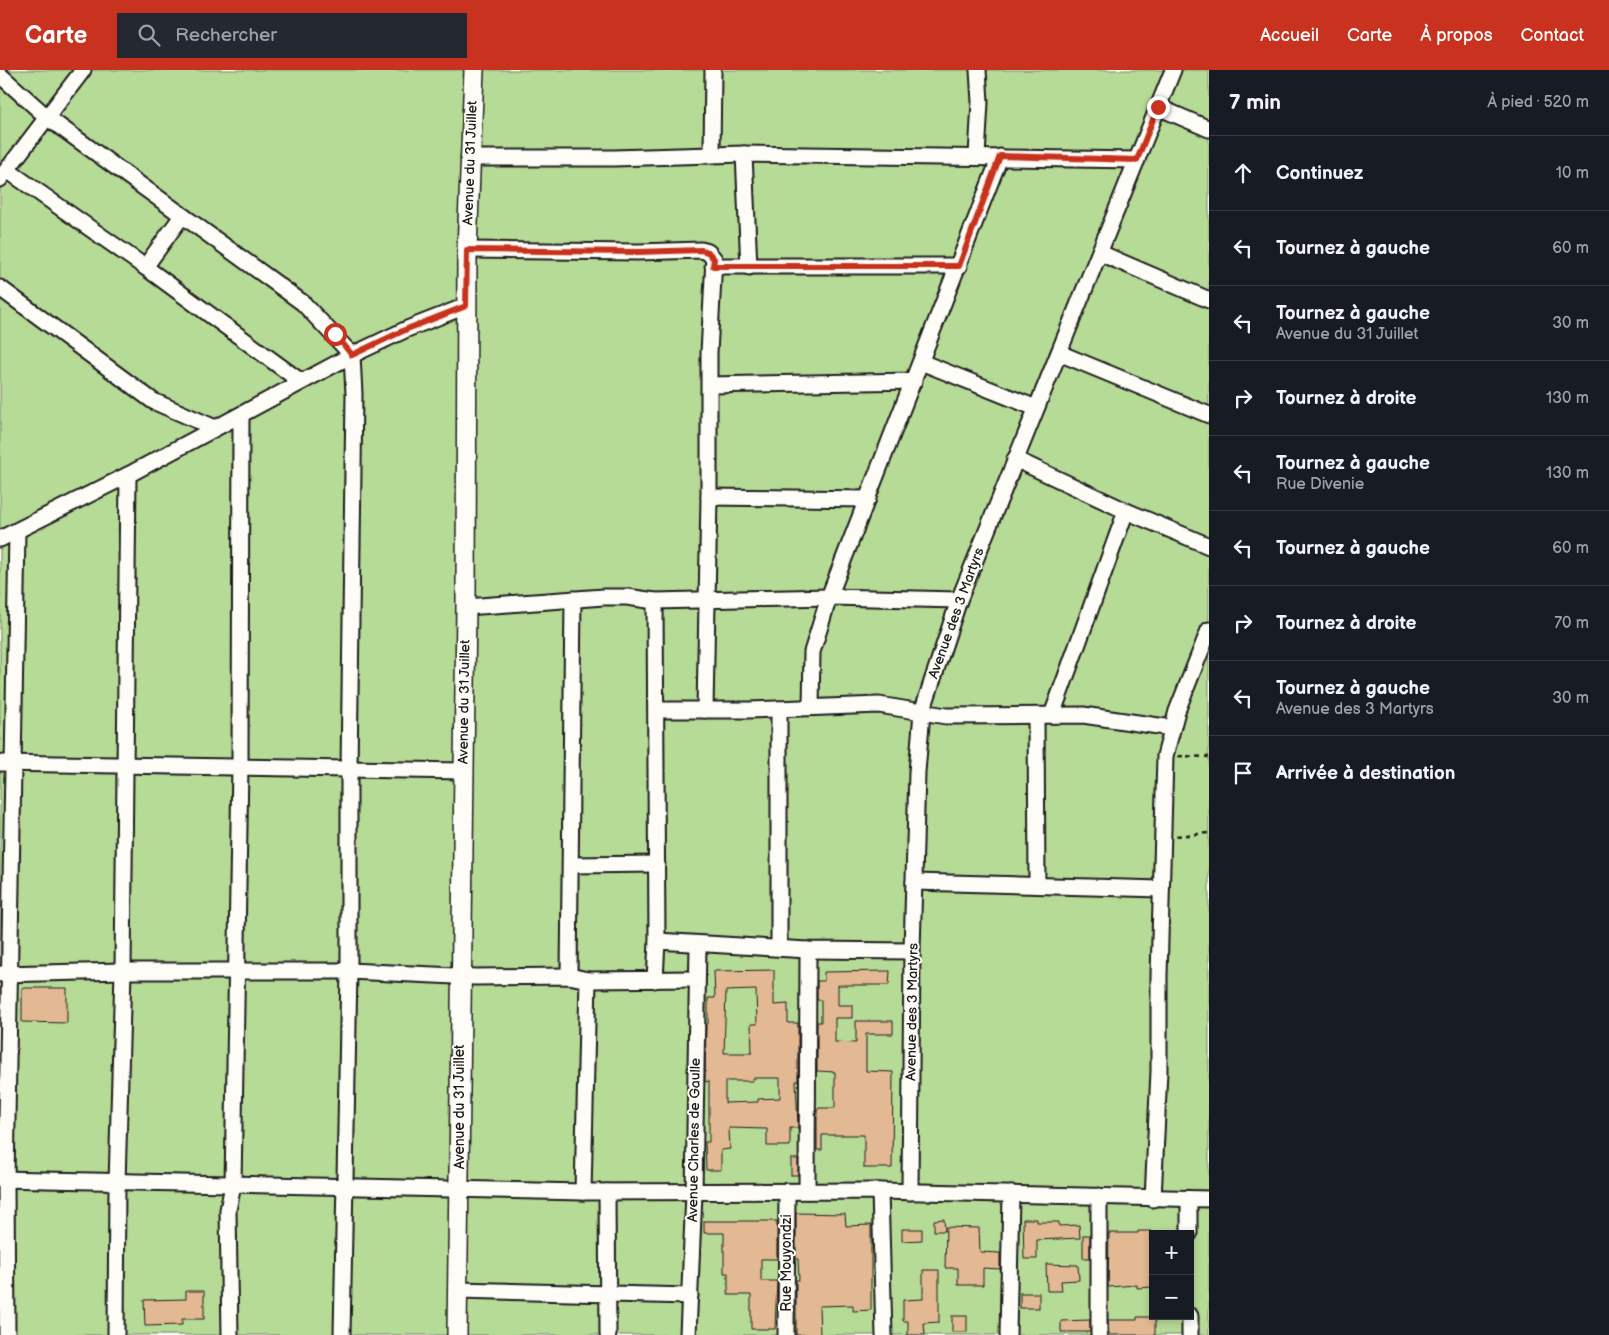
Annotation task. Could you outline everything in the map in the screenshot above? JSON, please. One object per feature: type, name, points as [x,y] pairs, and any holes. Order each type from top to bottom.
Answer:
[{"type":"street","points":[[83,70],[4,174],[145,267],[300,381]]},
{"type":"street","name":"Avenue du 31 Juillet","points":[[457,1335],[466,607],[466,306],[469,158],[474,70]]},
{"type":"street","points":[[712,155],[713,70]]},
{"type":"street","points":[[977,156],[980,102],[978,70]]},
{"type":"street","name":"Avenue des 3 Martyrs","points":[[910,1192],[912,951],[917,772],[922,712],[959,600],[1173,70]]},
{"type":"street","points":[[0,75],[48,118],[303,303],[352,355],[354,394],[349,769],[349,971],[342,1335]]},
{"type":"street","points":[[1158,107],[1209,128]]},
{"type":"street","points":[[469,158],[614,158],[744,154],[1000,156],[1137,160]]},
{"type":"street","points":[[744,154],[749,267]]},
{"type":"street","points":[[811,707],[812,652],[830,597],[1000,156]]},
{"type":"street","points":[[145,267],[182,216]]},
{"type":"street","points":[[467,250],[638,252],[701,250],[708,252],[714,259],[709,353],[708,599],[705,710]]},
{"type":"street","points":[[1100,252],[1209,300]]},
{"type":"street","points":[[713,266],[959,266]]},
{"type":"street","points":[[0,288],[153,401],[215,428]]},
{"type":"street","points":[[0,539],[128,475],[241,415],[300,381],[352,355],[407,329],[466,306]]},
{"type":"street","points":[[1059,353],[1209,415]]},
{"type":"street","points":[[921,362],[1036,408]]},
{"type":"street","points":[[710,385],[914,381]]},
{"type":"street","points":[[230,1335],[228,1210],[233,1185],[237,971],[240,766],[241,415]]},
{"type":"street","points":[[1015,459],[1126,511],[1209,546]]},
{"type":"street","points":[[116,1335],[117,1183],[123,971],[128,475]]},
{"type":"street","points":[[709,497],[868,499]]},
{"type":"street","points":[[1052,715],[1126,511]]},
{"type":"street","points":[[7,1335],[3,1179],[7,763],[17,531]]},
{"type":"street","points":[[466,607],[627,597],[655,601],[830,597],[959,600]]},
{"type":"street","points":[[570,976],[574,599]]},
{"type":"street","points":[[655,601],[658,941],[655,980]]},
{"type":"street","points":[[1153,1199],[1160,1071],[1161,837],[1165,756],[1172,728],[1209,630]]},
{"type":"street","points":[[657,710],[779,709],[879,705],[946,716],[1083,715],[1172,728]]},
{"type":"street","points":[[779,709],[779,947]]},
{"type":"street","points":[[1036,716],[1037,885]]},
{"type":"street","points":[[7,763],[463,771]]},
{"type":"street","points":[[571,865],[657,864]]},
{"type":"street","points":[[914,882],[1161,888]]},
{"type":"street","points":[[658,941],[808,950],[912,951]]},
{"type":"street","name":"Avenue Charles de Gaulle","points":[[688,1335],[694,1193],[698,944]]},
{"type":"street","points":[[807,1191],[808,950]]},
{"type":"street","points":[[5,974],[123,971],[349,971],[460,976],[570,976],[588,980],[696,979]]},
{"type":"street","points":[[583,1192],[588,980]]},
{"type":"street","points":[[3,1179],[583,1192],[880,1191],[1209,1199]]},
{"type":"street","name":"Rue Mouyondzi","points":[[786,1335],[787,1191]]},
{"type":"street","points":[[880,1191],[884,1335]]},
{"type":"street","points":[[607,1192],[608,1335]]},
{"type":"street","points":[[1008,1335],[1011,1194]]},
{"type":"street","points":[[1098,1335],[1099,1196]]},
{"type":"street","points":[[1189,1199],[1189,1230]]},
{"type":"street","points":[[457,1290],[690,1296]]},
{"type":"street","points":[[1190,1320],[1190,1335]]},
{"type":"path","points":[[1165,756],[1209,757]]},
{"type":"path","points":[[1161,837],[1209,833]]},
{"type":"green space","points":[[0,70],[1209,70],[1209,1335],[0,1335]]},
{"type":"building","points":[[774,970],[774,1005],[788,1004],[788,1023],[798,1023],[798,1081],[796,1081],[798,1128],[790,1128],[790,1146],[767,1146],[767,1129],[729,1128],[730,1149],[721,1150],[721,1170],[706,1170],[705,1142],[709,1142],[709,1081],[705,1082],[706,1024],[708,1024],[708,998],[715,998],[714,971]],"holes":[[[756,990],[757,1024],[751,1024],[752,1053],[724,1053],[726,991]],[[753,1078],[780,1078],[780,1098],[758,1099],[758,1102],[725,1103],[725,1081],[753,1081]]]},
{"type":"building","points":[[890,971],[889,985],[838,985],[838,1005],[852,1005],[852,1018],[835,1018],[835,1042],[856,1043],[856,1021],[893,1021],[893,1034],[866,1034],[866,1071],[893,1072],[892,1168],[864,1168],[864,1135],[822,1135],[822,1150],[817,1150],[817,1111],[819,1108],[835,1108],[835,1072],[817,1071],[817,1022],[821,1022],[821,1000],[817,1000],[817,981],[824,981],[824,972]]},
{"type":"building","points":[[22,988],[67,988],[67,1023],[22,1022]]},
{"type":"building","points":[[791,1159],[798,1159],[798,1175],[791,1175]]},
{"type":"building","points":[[796,1213],[845,1214],[846,1226],[871,1225],[871,1310],[853,1311],[853,1305],[819,1306],[820,1335],[796,1335],[796,1280],[799,1280],[798,1259],[796,1259]]},
{"type":"building","points":[[944,1219],[945,1231],[934,1231],[934,1220]]},
{"type":"building","points":[[1023,1219],[1037,1219],[1037,1222],[1059,1222],[1059,1226],[1079,1225],[1080,1238],[1037,1240],[1037,1259],[1024,1259]]},
{"type":"building","points":[[704,1221],[777,1221],[777,1259],[761,1259],[761,1281],[777,1281],[775,1329],[751,1329],[751,1295],[728,1295],[728,1273],[724,1273],[724,1233],[704,1233]]},
{"type":"building","points":[[946,1227],[979,1228],[980,1252],[1000,1253],[1000,1269],[983,1268],[983,1285],[958,1285],[958,1268],[945,1268]]},
{"type":"building","points":[[902,1229],[922,1229],[922,1240],[902,1241]]},
{"type":"building","points":[[1138,1231],[1149,1231],[1149,1287],[1137,1288],[1137,1285],[1108,1287],[1109,1233],[1138,1233]]},
{"type":"building","points":[[1083,1235],[1090,1235],[1090,1258],[1083,1258]]},
{"type":"building","points":[[1046,1264],[1078,1265],[1079,1280],[1061,1281],[1062,1291],[1047,1291]]},
{"type":"building","points":[[923,1270],[939,1270],[939,1322],[924,1323],[925,1335],[908,1335],[908,1321],[903,1321],[903,1300],[923,1299]]},
{"type":"building","points":[[186,1291],[204,1291],[204,1319],[182,1319],[182,1325],[145,1326],[144,1300],[186,1299]]},
{"type":"building","points":[[1020,1293],[1039,1293],[1039,1308],[1020,1308]]},
{"type":"building","points":[[952,1316],[967,1316],[967,1332],[952,1332]]},
{"type":"building","points":[[1137,1317],[1149,1317],[1149,1320],[1155,1320],[1155,1335],[1109,1335],[1108,1320],[1137,1320]]},
{"type":"building","points":[[1090,1320],[1090,1332],[1061,1332],[1061,1321]]},
{"type":"route","points":[[335,334],[352,355],[407,329],[466,306],[467,250],[638,252],[701,250],[708,252],[714,259],[713,266],[959,266],[1000,156],[1137,160],[1158,107]]}]
